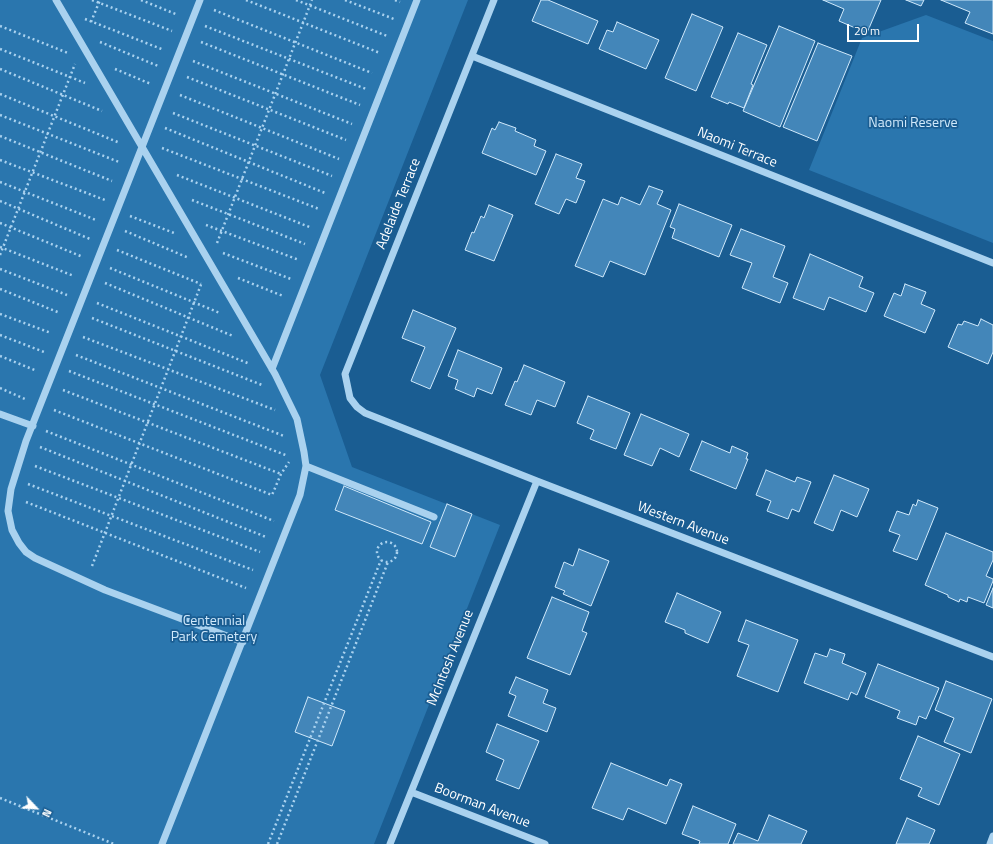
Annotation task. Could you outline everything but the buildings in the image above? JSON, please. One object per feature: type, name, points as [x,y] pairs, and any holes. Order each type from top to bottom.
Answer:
[{"type":"street","points":[[56,0],[126,121],[143,147],[285,394],[297,419],[303,443],[306,466],[302,488],[288,526],[162,844]]},
{"type":"street","points":[[273,372],[312,265],[417,0]]},
{"type":"street","name":"Adelaide Terrace","points":[[365,413],[357,407],[350,398],[346,374],[494,0]]},
{"type":"street","points":[[200,2],[26,442],[14,478],[8,511],[12,530],[26,552],[50,566],[86,582],[243,642]]},
{"type":"street","name":"Naomi Terrace","points":[[472,56],[993,263]]},
{"type":"street","name":"Western Avenue","points":[[365,413],[993,657]]},
{"type":"street","points":[[0,414],[33,426]]},
{"type":"street","points":[[306,466],[434,517]]},
{"type":"street","name":"McIntosh Avenue","points":[[390,844],[537,481]]},
{"type":"street","name":"Boorman Avenue","points":[[411,792],[545,844]]},
{"type":"street","points":[[990,844],[993,836]]},
{"type":"path","points":[[92,0],[99,1],[186,37],[373,110]]},
{"type":"path","points":[[140,0],[380,94]]},
{"type":"path","points":[[246,0],[394,58]]},
{"type":"path","points":[[296,0],[400,41]]},
{"type":"path","points":[[86,582],[188,317],[210,265],[214,249],[312,0]]},
{"type":"path","points":[[346,0],[407,24]]},
{"type":"path","points":[[0,255],[1,248],[11,228],[99,1]]},
{"type":"path","points":[[200,2],[386,78]]},
{"type":"path","points":[[62,9],[366,129]]},
{"type":"path","points":[[0,26],[78,56]]},
{"type":"path","points":[[86,37],[359,146]]},
{"type":"path","points":[[0,49],[111,93]]},
{"type":"path","points":[[91,60],[352,164]]},
{"type":"path","points":[[0,69],[126,121]]},
{"type":"path","points":[[0,94],[55,116],[143,147],[242,179],[333,214]]},
{"type":"path","points":[[158,107],[345,181]]},
{"type":"path","points":[[0,115],[135,168]]},
{"type":"path","points":[[152,123],[339,198]]},
{"type":"path","points":[[0,136],[127,187]]},
{"type":"path","points":[[0,160],[33,172],[198,242]]},
{"type":"path","points":[[153,165],[325,233]]},
{"type":"path","points":[[0,182],[210,265],[298,302]]},
{"type":"path","points":[[166,189],[318,250]]},
{"type":"path","points":[[0,202],[228,295]]},
{"type":"path","points":[[182,216],[312,265]]},
{"type":"path","points":[[0,224],[244,322]]},
{"type":"path","points":[[1,248],[188,317],[258,346]]},
{"type":"path","points":[[214,249],[305,284]]},
{"type":"path","points":[[0,269],[83,299],[273,372]]},
{"type":"path","points":[[0,290],[175,351],[285,394]]},
{"type":"path","points":[[0,314],[67,339]]},
{"type":"path","points":[[70,332],[297,419]]},
{"type":"path","points":[[0,335],[155,404],[292,458],[280,474],[272,495],[0,388]]},
{"type":"path","points":[[63,350],[303,443]]},
{"type":"path","points":[[0,356],[52,377]]},
{"type":"path","points":[[49,385],[280,474]]},
{"type":"path","points":[[33,426],[288,526]]},
{"type":"path","points":[[26,442],[281,543]]},
{"type":"path","points":[[20,460],[275,558]]},
{"type":"path","points":[[14,478],[268,576]]},
{"type":"path","points":[[10,496],[262,594]]},
{"type":"path","points":[[277,844],[388,562],[394,559],[397,554],[397,548],[390,542],[383,543],[378,548],[378,554],[381,560],[388,562]]},
{"type":"path","points":[[268,844],[381,560]]},
{"type":"path","points":[[0,798],[114,844]]},
{"type":"green space","name":"Centennial Park Cemetery","points":[[0,0],[468,0],[320,375],[352,467],[500,525],[374,844],[0,844]]},
{"type":"green space","name":"Naomi Reserve","points":[[926,15],[993,41],[993,243],[809,170],[862,38]]}]
